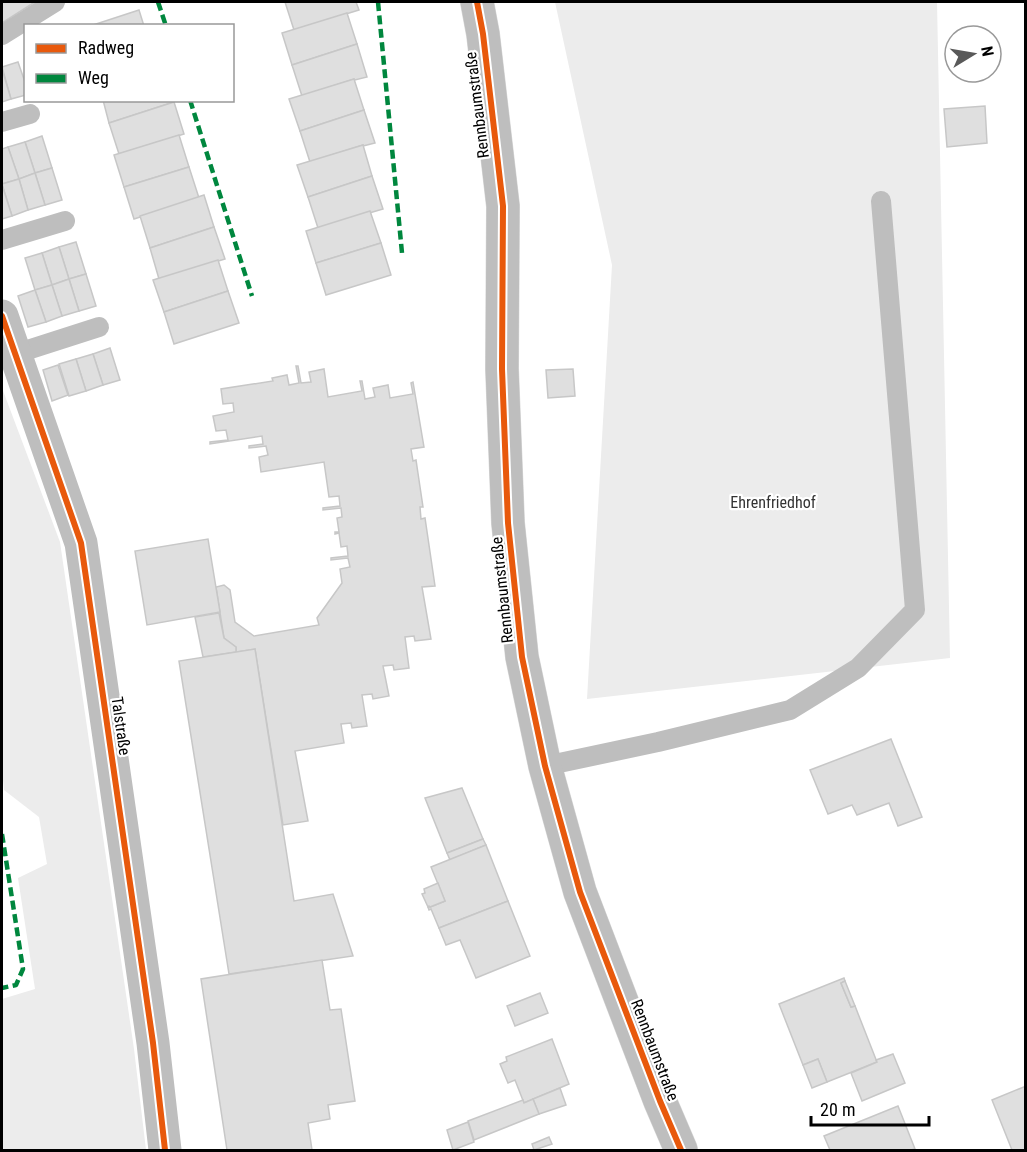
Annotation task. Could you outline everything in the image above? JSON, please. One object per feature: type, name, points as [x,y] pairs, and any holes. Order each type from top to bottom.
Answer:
[{"type":"main road","name":"Rennbaumstraße","points":[[477,2],[483,34],[503,206],[502,369],[508,523],[522,657],[545,766],[580,892],[681,1150]]},
{"type":"main road","name":"Talstraße","points":[[2,316],[81,543],[153,1043],[165,1150]]},
{"type":"lane","points":[[2,35],[55,2]]},
{"type":"lane","points":[[2,122],[30,114]]},
{"type":"lane","points":[[545,766],[790,710],[858,668],[915,610],[880,201]]},
{"type":"lane","points":[[2,240],[65,221]]},
{"type":"lane","points":[[15,354],[99,327]]},
{"type":"green space","name":"Ehrenfriedhof","points":[[555,2],[937,2],[950,658],[587,699],[612,265]]},
{"type":"green space","points":[[2,388],[60,542],[134,1049],[146,1150],[2,1150],[2,999],[35,989],[18,878],[47,864],[39,817],[4,790],[2,770]]},
{"type":"building","points":[[2,2],[35,2],[2,23]]},
{"type":"building","points":[[285,2],[356,2],[359,10],[294,30]]},
{"type":"building","points":[[139,10],[143,24],[96,24]]},
{"type":"building","points":[[347,13],[357,44],[292,65],[282,33]]},
{"type":"building","points":[[357,44],[367,77],[302,96],[292,65]]},
{"type":"building","points":[[18,62],[24,79],[24,96],[11,99],[2,67]]},
{"type":"building","points":[[2,69],[11,99],[2,102]]},
{"type":"building","points":[[354,79],[364,110],[300,131],[289,99]]},
{"type":"building","points":[[104,102],[174,102],[109,123]]},
{"type":"building","points":[[174,102],[184,134],[119,154],[109,123]]},
{"type":"building","points":[[985,106],[987,143],[947,147],[944,109]]},
{"type":"building","points":[[364,110],[375,143],[310,162],[300,131]]},
{"type":"building","points":[[179,135],[189,167],[124,187],[114,155]]},
{"type":"building","points":[[42,136],[52,168],[35,173],[25,142]]},
{"type":"building","points":[[25,142],[35,173],[19,179],[8,147]]},
{"type":"building","points":[[363,145],[372,176],[308,197],[297,165]]},
{"type":"building","points":[[8,147],[19,179],[2,184],[2,149]]},
{"type":"building","points":[[189,167],[199,198],[134,219],[124,187]]},
{"type":"building","points":[[52,168],[62,200],[45,205],[35,173]]},
{"type":"building","points":[[35,173],[45,205],[28,210],[19,179]]},
{"type":"building","points":[[372,176],[383,209],[318,228],[308,197]]},
{"type":"building","points":[[19,179],[28,210],[12,216],[2,184]]},
{"type":"building","points":[[2,185],[12,216],[2,219]]},
{"type":"building","points":[[204,195],[214,227],[150,248],[140,216]]},
{"type":"building","points":[[370,211],[381,243],[316,263],[306,231]]},
{"type":"building","points":[[214,227],[225,259],[159,279],[150,248]]},
{"type":"building","points":[[76,242],[86,274],[69,279],[59,247]]},
{"type":"building","points":[[381,243],[391,275],[326,295],[316,263]]},
{"type":"building","points":[[59,247],[69,279],[52,285],[42,253]]},
{"type":"building","points":[[42,253],[52,285],[35,290],[25,258]]},
{"type":"building","points":[[218,260],[228,291],[164,312],[153,280]]},
{"type":"building","points":[[86,274],[96,306],[79,311],[69,279]]},
{"type":"building","points":[[69,279],[79,311],[62,316],[52,285]]},
{"type":"building","points":[[52,285],[62,316],[46,322],[35,290]]},
{"type":"building","points":[[35,290],[46,322],[28,327],[18,296]]},
{"type":"building","points":[[228,291],[239,323],[174,344],[164,312]]},
{"type":"building","points":[[110,348],[120,380],[103,385],[93,354]]},
{"type":"building","points":[[93,354],[103,385],[86,391],[76,359]]},
{"type":"building","points":[[76,359],[86,391],[69,396],[59,364]]},
{"type":"building","points":[[58,365],[68,395],[52,401],[43,370]]},
{"type":"building","points":[[296,366],[298,366],[301,383],[311,382],[309,372],[324,369],[328,397],[362,391],[360,381],[362,381],[365,399],[375,397],[373,388],[388,385],[390,398],[413,394],[411,383],[413,382],[424,447],[411,449],[413,461],[416,460],[423,507],[420,507],[421,519],[425,518],[435,586],[422,587],[431,639],[415,641],[414,636],[405,637],[409,668],[394,670],[393,665],[383,666],[389,696],[373,699],[372,694],[362,695],[367,726],[352,728],[351,723],[341,724],[344,743],[295,751],[308,821],[283,825],[255,649],[236,652],[236,647],[224,638],[216,587],[224,585],[230,590],[235,622],[254,636],[319,625],[317,618],[342,583],[340,569],[350,567],[348,558],[331,560],[331,558],[348,556],[347,546],[341,547],[339,533],[335,534],[339,532],[337,518],[342,517],[341,508],[323,510],[323,508],[340,506],[339,496],[329,497],[324,462],[261,472],[259,457],[268,455],[266,446],[249,448],[249,446],[263,444],[262,436],[210,444],[210,442],[228,440],[226,430],[216,431],[213,416],[234,412],[233,403],[223,404],[221,389],[273,381],[272,378],[287,375],[289,385],[299,383]]},
{"type":"building","points":[[573,369],[575,396],[548,398],[546,370]]},
{"type":"building","points":[[208,539],[220,612],[147,625],[135,551]]},
{"type":"building","points":[[219,613],[224,638],[236,647],[236,652],[203,657],[195,617]]},
{"type":"building","points":[[255,649],[294,901],[333,894],[353,956],[229,974],[179,661]]},
{"type":"building","points":[[891,739],[922,817],[898,826],[889,803],[857,815],[852,805],[828,814],[810,770]]},
{"type":"building","points":[[462,788],[483,839],[447,853],[425,798]]},
{"type":"building","points":[[483,839],[486,845],[450,860],[447,853]]},
{"type":"building","points":[[486,845],[508,901],[439,928],[428,907],[445,901],[431,867]]},
{"type":"building","points":[[438,883],[445,901],[428,907],[422,894],[425,893],[424,889]]},
{"type":"building","points":[[508,901],[530,956],[476,978],[460,940],[446,945],[439,928]]},
{"type":"building","points":[[322,960],[330,1010],[341,1009],[355,1101],[328,1105],[330,1119],[308,1123],[312,1150],[227,1150],[201,979]]},
{"type":"building","points":[[844,978],[845,981],[841,983],[851,1007],[855,1006],[877,1062],[827,1082],[818,1059],[803,1065],[779,1004]]},
{"type":"building","points":[[845,981],[855,1006],[851,1007],[841,983]]},
{"type":"building","points":[[540,993],[548,1013],[515,1026],[507,1006]]},
{"type":"building","points":[[552,1039],[569,1084],[524,1103],[515,1080],[508,1083],[500,1064],[507,1061],[506,1057]]},
{"type":"building","points":[[893,1054],[905,1083],[862,1101],[851,1073]]},
{"type":"building","points":[[818,1059],[827,1082],[812,1088],[803,1065]]},
{"type":"building","points":[[1026,1086],[1026,1150],[1012,1150],[992,1100]]},
{"type":"building","points":[[560,1088],[566,1105],[539,1114],[533,1099]]},
{"type":"building","points":[[533,1099],[539,1114],[474,1140],[468,1121],[523,1100],[524,1103]]},
{"type":"building","points":[[898,1106],[915,1149],[830,1150],[824,1136]]},
{"type":"building","points":[[468,1122],[474,1142],[453,1150],[447,1130]]},
{"type":"building","points":[[549,1137],[552,1144],[534,1150],[532,1144]]},
{"type":"marked path","points":[[158,2],[165,24]]},
{"type":"marked path","points":[[378,2],[402,253]]},
{"type":"marked path","points":[[191,102],[252,296]]},
{"type":"marked path","points":[[2,834],[23,969],[16,985],[2,988]]},
{"type":"cycle path","points":[[477,2],[483,34],[503,206],[502,369],[508,523],[522,657],[545,766],[580,892],[681,1150]]},
{"type":"cycle path","points":[[2,316],[81,543],[153,1043],[165,1150]]}]
